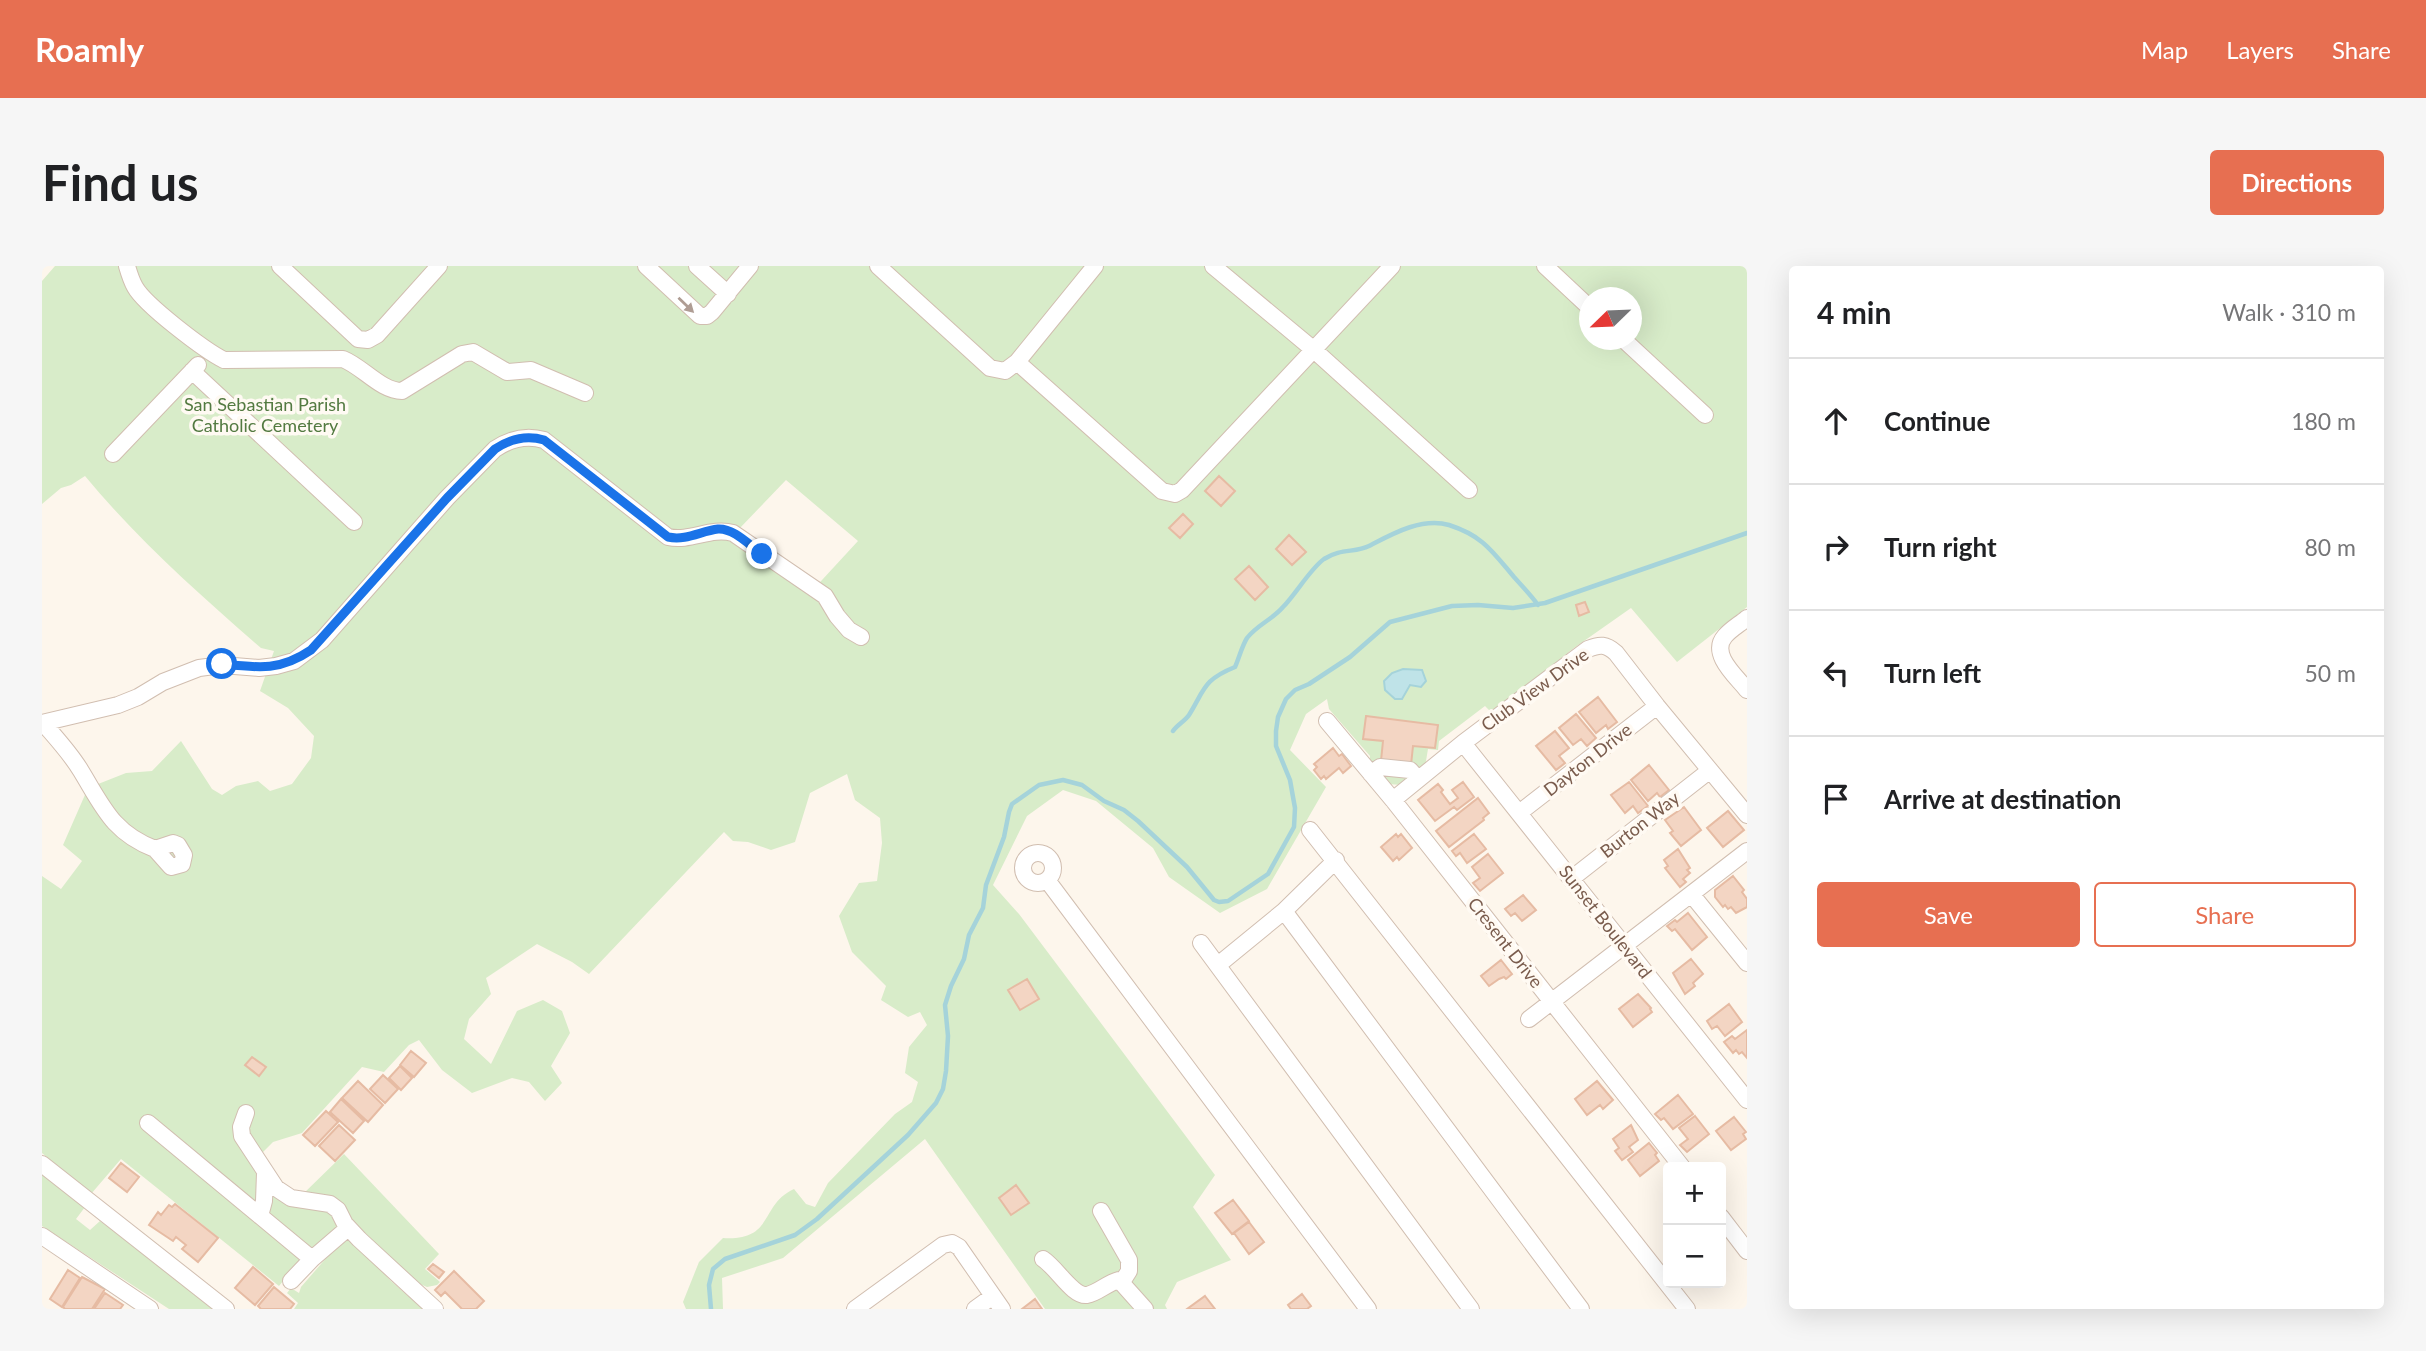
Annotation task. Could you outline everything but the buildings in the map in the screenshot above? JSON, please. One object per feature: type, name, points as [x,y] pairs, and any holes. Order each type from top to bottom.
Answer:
[{"type":"street","points":[[127,266],[135,286],[144,298],[209,353],[224,360],[343,359],[357,365],[393,391],[402,391],[463,354],[473,352],[507,372],[531,370],[584,393]]},
{"type":"street","points":[[281,266],[358,339],[368,340],[377,335],[431,268]]},
{"type":"street","points":[[646,266],[700,317],[712,312],[750,266]]},
{"type":"street","points":[[697,266],[727,294]]},
{"type":"street","points":[[882,267],[990,368],[1005,371],[1017,362],[1095,266]]},
{"type":"street","points":[[1213,266],[1314,350],[1469,490]]},
{"type":"street","points":[[1017,362],[1161,491],[1175,495],[1182,491],[1392,266]]},
{"type":"street","points":[[1545,266],[1579,298]]},
{"type":"street","points":[[1635,350],[1705,415]]},
{"type":"street","points":[[113,454],[209,353]]},
{"type":"street","points":[[192,371],[354,522]]},
{"type":"street","points":[[155,849],[115,825],[70,755],[43,723],[118,705],[198,668],[222,664],[268,667],[294,661],[322,640],[447,498],[504,443],[530,436],[544,440],[668,537],[677,539],[719,529],[733,533],[825,596],[849,630],[861,637]]},
{"type":"street","points":[[1747,618],[1724,637],[1720,648],[1724,661],[1747,690]]},
{"type":"street","name":"Club View Drive","points":[[1392,800],[1462,743],[1595,646],[1609,647],[1616,653],[1747,815]]},
{"type":"street","name":"Dayton Drive","points":[[1519,813],[1657,706]]},
{"type":"street","name":"Cresent Drive","points":[[1327,721],[1678,1162]]},
{"type":"street","name":"Sunset Boulevard","points":[[1462,743],[1747,1100]]},
{"type":"street","points":[[1371,775],[1380,766],[1410,770],[1418,779]]},
{"type":"street","name":"Burton Way","points":[[1571,879],[1709,771]]},
{"type":"street","points":[[1310,830],[1687,1309]]},
{"type":"street","points":[[1529,1019],[1747,850]]},
{"type":"street","points":[[1218,965],[1284,911],[1336,860]]},
{"type":"street","points":[[1047,880],[1368,1309]]},
{"type":"street","points":[[1692,895],[1747,963]]},
{"type":"street","points":[[1284,911],[1581,1309]]},
{"type":"street","points":[[1200,943],[1471,1309]]},
{"type":"street","points":[[246,1113],[241,1127],[242,1136],[276,1188],[286,1196],[326,1202],[334,1207],[348,1228],[435,1309]]},
{"type":"street","points":[[148,1123],[312,1259]]},
{"type":"street","points":[[42,1164],[226,1309]]},
{"type":"street","points":[[260,1216],[264,1201],[265,1173]]},
{"type":"street","points":[[1101,1211],[1129,1259],[1129,1271],[1122,1282]]},
{"type":"street","points":[[1726,1224],[1747,1251]]},
{"type":"street","points":[[291,1281],[348,1228]]},
{"type":"street","points":[[42,1236],[150,1309]]},
{"type":"street","points":[[855,1309],[943,1245],[952,1243],[959,1247],[997,1303],[975,1309]]},
{"type":"street","points":[[1043,1259],[1054,1266],[1078,1294],[1085,1295],[1111,1282],[1122,1282]]},
{"type":"street","points":[[1122,1282],[1144,1309]]},
{"type":"green space","name":"San Sebastian Parish Catholic Cemetery","points":[[55,266],[1747,266],[1747,607],[1677,662],[1631,608],[1574,648],[1492,713],[1485,706],[1439,741],[1438,750],[1428,749],[1425,767],[1403,785],[1387,784],[1370,763],[1370,756],[1329,709],[1327,699],[1306,714],[1290,750],[1326,787],[1267,889],[1220,913],[1169,877],[1153,848],[1096,801],[1063,790],[1027,816],[993,885],[1019,914],[1215,1175],[1193,1207],[1231,1260],[1177,1282],[1165,1305],[1167,1309],[1045,1309],[925,1139],[783,1258],[722,1278],[723,1309],[686,1309],[683,1302],[699,1262],[723,1238],[751,1234],[765,1221],[775,1204],[794,1189],[806,1204],[815,1207],[828,1183],[895,1114],[912,1102],[918,1082],[905,1073],[909,1047],[927,1025],[920,1012],[908,1017],[881,1000],[886,986],[852,952],[839,916],[859,883],[877,881],[882,843],[880,818],[855,800],[847,774],[810,793],[795,842],[771,850],[748,842],[733,841],[724,832],[589,974],[537,944],[486,978],[491,994],[469,1019],[464,1039],[491,1064],[517,1011],[543,1000],[562,1011],[570,1033],[551,1066],[562,1083],[545,1101],[529,1082],[512,1078],[472,1093],[442,1070],[419,1040],[409,1045],[384,1072],[362,1067],[302,1133],[273,1142],[262,1153],[238,1124],[261,1170],[256,1205],[232,1183],[302,1258],[279,1286],[121,1159],[91,1194],[42,1153],[42,876],[61,889],[82,861],[63,845],[88,788],[126,773],[152,771],[181,741],[212,789],[222,795],[236,786],[258,781],[270,791],[292,784],[311,758],[314,736],[288,708],[260,691],[274,651],[261,648],[192,587],[126,522],[85,476],[61,488],[42,504],[42,281]],"holes":[[[1219,476],[1235,491],[1221,506],[1205,491]],[[786,480],[858,541],[810,593],[739,529]]]},
{"type":"green space","points":[[344,1154],[439,1254],[425,1269],[440,1282],[437,1285],[427,1287],[420,1284],[351,1223],[301,1196]]},
{"type":"green space","points":[[42,1172],[85,1207],[76,1219],[90,1230],[100,1221],[218,1309],[169,1309],[42,1226]]},
{"type":"green space","points":[[269,1184],[329,1209],[339,1222],[337,1228],[312,1249],[264,1213]]},
{"type":"green space","points":[[347,1240],[356,1243],[391,1281],[423,1309],[294,1309],[298,1303],[287,1293],[291,1288],[299,1293],[301,1287],[334,1249]]},
{"type":"water","points":[[1403,669],[1422,670],[1426,681],[1421,687],[1410,685],[1402,699],[1395,699],[1385,690],[1384,681],[1392,673]]},
{"type":"waterway","points":[[1173,731],[1189,715],[1211,681],[1235,667],[1247,638],[1288,602],[1319,563],[1330,556],[1364,548],[1408,528],[1439,523],[1461,529],[1479,539],[1538,605]]},
{"type":"waterway","points":[[711,1309],[709,1285],[713,1269],[725,1259],[795,1235],[817,1219],[908,1135],[936,1103],[943,1089],[946,1071],[948,1036],[945,1005],[964,959],[969,935],[983,908],[986,885],[1004,837],[1012,804],[1039,785],[1063,780],[1082,785],[1138,821],[1187,867],[1214,900],[1228,901],[1268,874],[1294,827],[1295,808],[1290,780],[1276,746],[1278,717],[1286,699],[1295,690],[1350,657],[1390,622],[1452,606],[1513,608],[1545,603],[1747,533]]},
{"type":"route","points":[[222,664],[260,668],[276,666],[294,661],[311,650],[447,498],[495,449],[504,443],[530,436],[544,440],[668,537],[677,539],[719,529],[733,533],[762,554]]}]
